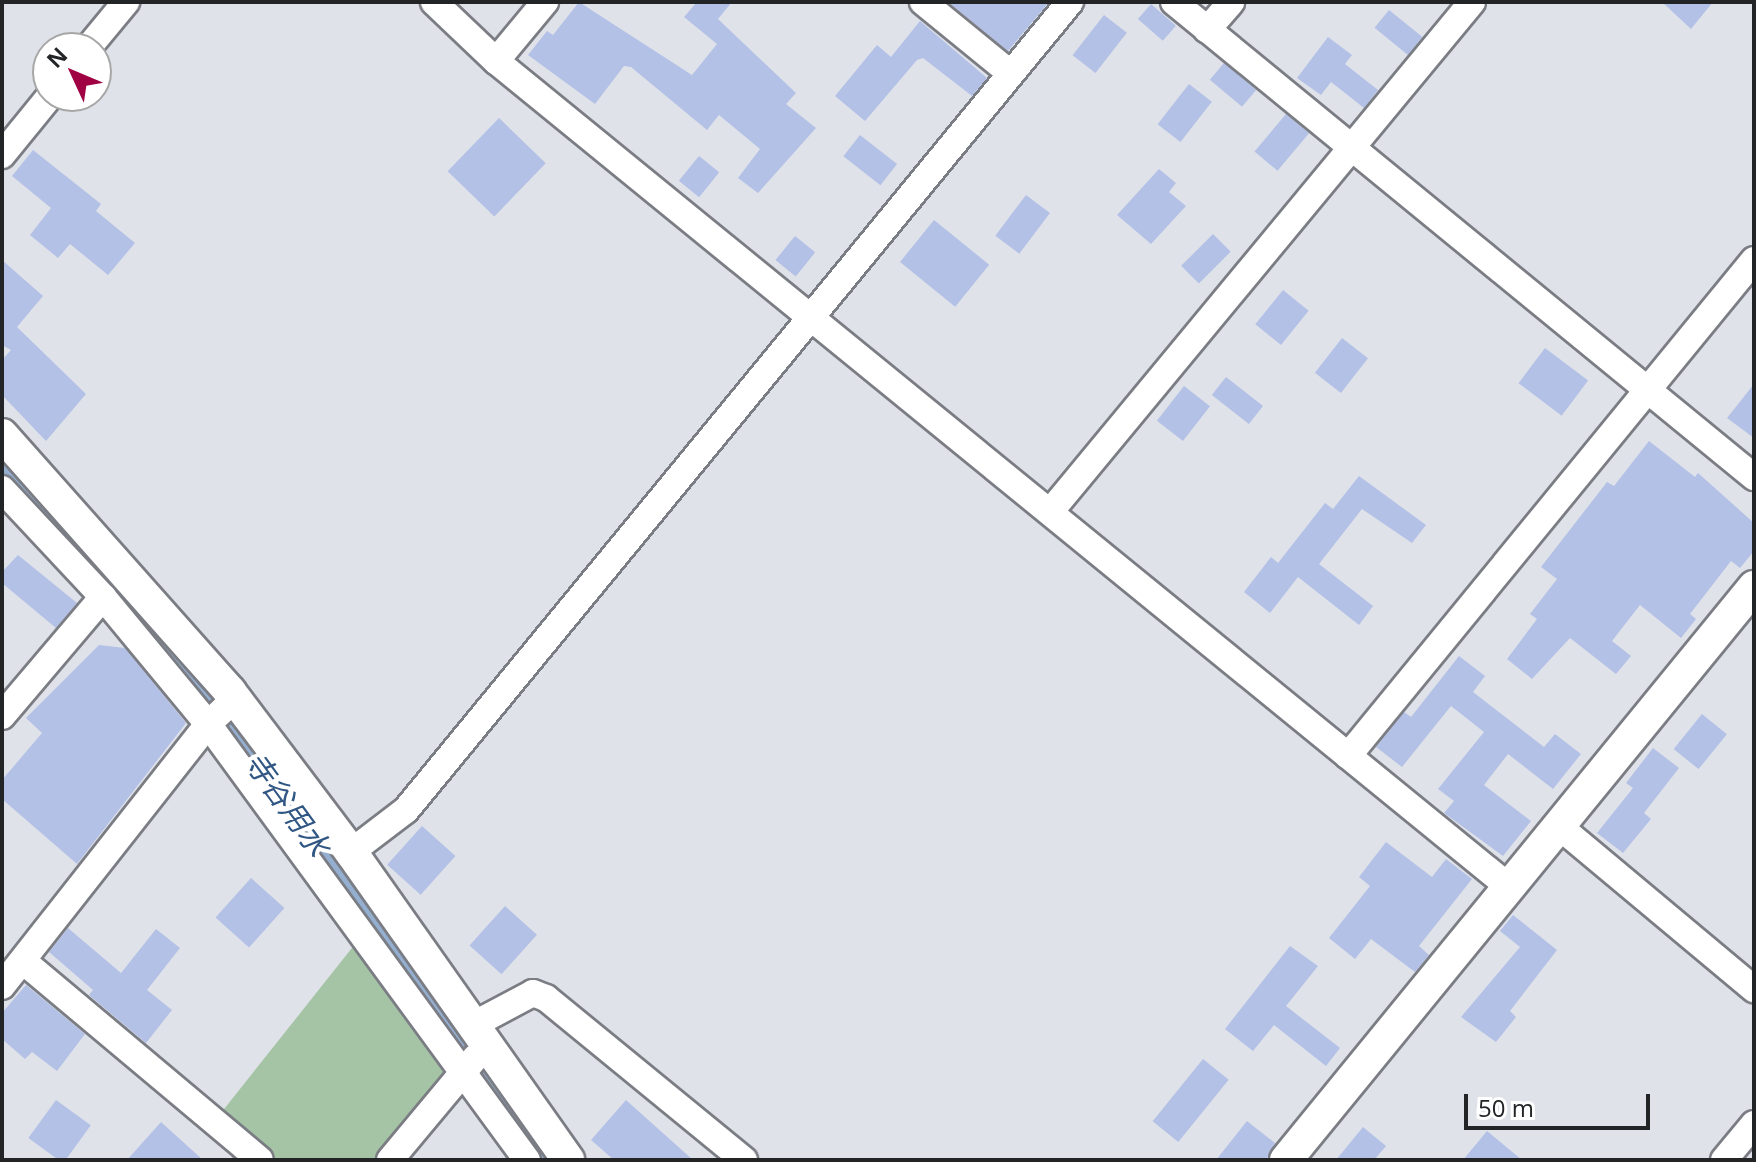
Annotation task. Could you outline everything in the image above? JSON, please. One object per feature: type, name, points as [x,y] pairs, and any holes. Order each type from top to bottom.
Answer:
[{"type":"street","points":[[101,32],[126,2]]},
{"type":"street","points":[[434,2],[496,61],[1509,887]]},
{"type":"street","points":[[496,61],[545,2]]},
{"type":"street","points":[[923,2],[1010,73]]},
{"type":"street","points":[[351,852],[406,810],[808,315],[1070,2]]},
{"type":"street","points":[[1174,2],[1754,477]]},
{"type":"street","points":[[1207,30],[1231,2]]},
{"type":"street","points":[[1050,512],[1472,2]]},
{"type":"street","points":[[2,155],[37,112]]},
{"type":"street","points":[[1348,756],[1754,260]]},
{"type":"street","points":[[2,435],[150,598],[221,713],[474,1052],[568,1160]]},
{"type":"street","points":[[2,489],[103,597],[221,713],[351,852],[474,1052],[527,1160]]},
{"type":"street","points":[[1286,1160],[1754,587]]},
{"type":"street","points":[[2,716],[103,597]]},
{"type":"street","points":[[2,986],[221,713]]},
{"type":"street","points":[[1560,827],[1754,989]]},
{"type":"street","points":[[23,961],[260,1160]]},
{"type":"street","points":[[390,1160],[474,1052],[533,993],[546,998],[744,1160]]},
{"type":"street","points":[[1724,1160],[1754,1124]]},
{"type":"green space","points":[[2,437],[74,513],[568,1160],[528,1160],[456,1060],[384,1160],[260,1160],[213,1123],[363,934],[208,724],[2,495]]},
{"type":"building","points":[[579,2],[692,75],[717,44],[684,17],[697,2],[732,2],[718,19],[796,93],[786,104],[816,128],[758,193],[738,178],[760,149],[719,115],[707,130],[631,67],[624,66],[595,104],[528,55],[547,31],[553,35]]},
{"type":"building","points":[[948,2],[1049,2],[1008,51]]},
{"type":"building","points":[[1662,2],[1713,2],[1691,29]]},
{"type":"building","points":[[1151,4],[1176,26],[1163,41],[1138,19]]},
{"type":"building","points":[[1389,10],[1422,37],[1408,55],[1375,28]]},
{"type":"building","points":[[1104,15],[1127,33],[1095,73],[1073,55]]},
{"type":"building","points":[[920,21],[987,78],[972,96],[923,58],[917,60],[865,121],[835,96],[877,45],[891,57]]},
{"type":"building","points":[[1328,37],[1352,55],[1345,64],[1378,90],[1364,108],[1331,82],[1321,95],[1297,78]]},
{"type":"building","points":[[1224,63],[1256,90],[1242,107],[1210,80]]},
{"type":"building","points":[[1189,84],[1212,102],[1180,142],[1158,124]]},
{"type":"building","points":[[1286,114],[1309,133],[1277,171],[1255,152]]},
{"type":"building","points":[[499,118],[546,163],[494,216],[448,171]]},
{"type":"building","points":[[860,135],[897,164],[880,185],[843,156]]},
{"type":"building","points":[[33,150],[101,204],[96,211],[135,243],[108,275],[70,244],[58,258],[30,235],[51,208],[12,176]]},
{"type":"building","points":[[699,156],[719,172],[699,197],[679,181]]},
{"type":"building","points":[[1159,169],[1176,183],[1169,192],[1186,206],[1151,244],[1117,215]]},
{"type":"building","points":[[1026,195],[1050,213],[1019,254],[995,236]]},
{"type":"building","points":[[934,220],[989,265],[955,307],[900,262]]},
{"type":"building","points":[[1213,234],[1231,252],[1199,283],[1181,266]]},
{"type":"building","points":[[795,236],[815,252],[796,276],[775,260]]},
{"type":"building","points":[[2,260],[43,296],[17,327],[86,394],[46,441],[2,395],[2,360],[11,350],[2,345]]},
{"type":"building","points":[[1283,290],[1309,311],[1281,345],[1255,324]]},
{"type":"building","points":[[1342,338],[1368,358],[1341,393],[1315,373]]},
{"type":"building","points":[[1545,348],[1588,380],[1562,416],[1519,383]]},
{"type":"building","points":[[1226,377],[1263,406],[1249,424],[1212,395]]},
{"type":"building","points":[[1754,384],[1754,438],[1727,418]]},
{"type":"building","points":[[1184,386],[1210,406],[1183,441],[1157,421]]},
{"type":"building","points":[[1649,441],[1695,477],[1698,473],[1754,523],[1754,551],[1740,568],[1731,561],[1690,614],[1696,619],[1681,638],[1640,605],[1612,641],[1631,656],[1616,674],[1570,638],[1532,679],[1507,659],[1537,619],[1530,614],[1557,579],[1541,567],[1607,482],[1614,486]]},
{"type":"building","points":[[1359,476],[1426,525],[1412,543],[1362,509],[1319,564],[1373,606],[1359,625],[1298,577],[1270,613],[1244,592],[1271,557],[1278,563],[1325,503],[1333,509]]},
{"type":"building","points":[[18,555],[77,603],[56,628],[2,583],[2,572]]},
{"type":"building","points":[[99,645],[125,648],[186,723],[77,864],[2,799],[2,780],[42,733],[26,718]]},
{"type":"building","points":[[1459,656],[1485,676],[1473,692],[1544,747],[1555,734],[1581,754],[1553,789],[1508,754],[1484,785],[1531,821],[1503,856],[1444,813],[1454,801],[1438,789],[1484,732],[1451,706],[1402,767],[1376,747],[1404,712],[1411,717]]},
{"type":"building","points":[[1702,714],[1727,734],[1699,769],[1674,749]]},
{"type":"building","points":[[1653,748],[1679,768],[1644,813],[1651,819],[1623,853],[1597,833],[1633,788],[1626,783]]},
{"type":"building","points":[[422,826],[455,856],[421,895],[387,865]]},
{"type":"building","points":[[1386,842],[1432,877],[1446,859],[1472,879],[1419,946],[1429,955],[1415,972],[1371,939],[1355,959],[1329,938],[1370,886],[1359,877]]},
{"type":"building","points":[[251,878],[284,908],[249,947],[216,917]]},
{"type":"building","points":[[505,906],[537,935],[501,974],[470,945]]},
{"type":"building","points":[[1513,915],[1557,950],[1510,1011],[1516,1017],[1496,1042],[1461,1017],[1520,947],[1500,931]]},
{"type":"building","points":[[68,928],[121,973],[156,929],[180,948],[147,990],[172,1010],[146,1043],[89,995],[93,990],[49,952]]},
{"type":"building","points":[[1290,946],[1318,966],[1286,1006],[1340,1048],[1326,1066],[1274,1025],[1253,1051],[1225,1029]]},
{"type":"building","points":[[26,985],[85,1034],[57,1071],[32,1052],[25,1059],[2,1039],[2,1013]]},
{"type":"building","points":[[1203,1059],[1229,1080],[1178,1142],[1153,1121]]},
{"type":"building","points":[[56,1100],[91,1125],[66,1160],[59,1160],[28,1138]]},
{"type":"building","points":[[626,1100],[693,1160],[614,1160],[591,1140]]},
{"type":"building","points":[[1247,1121],[1275,1143],[1266,1160],[1216,1160]]},
{"type":"building","points":[[161,1122],[203,1160],[127,1160]]},
{"type":"building","points":[[1363,1127],[1386,1146],[1374,1160],[1336,1160]]},
{"type":"building","points":[[1487,1131],[1522,1160],[1463,1160]]},
{"type":"waterway","name":"寺谷用水","points":[[2,468],[238,737],[547,1160]]}]
